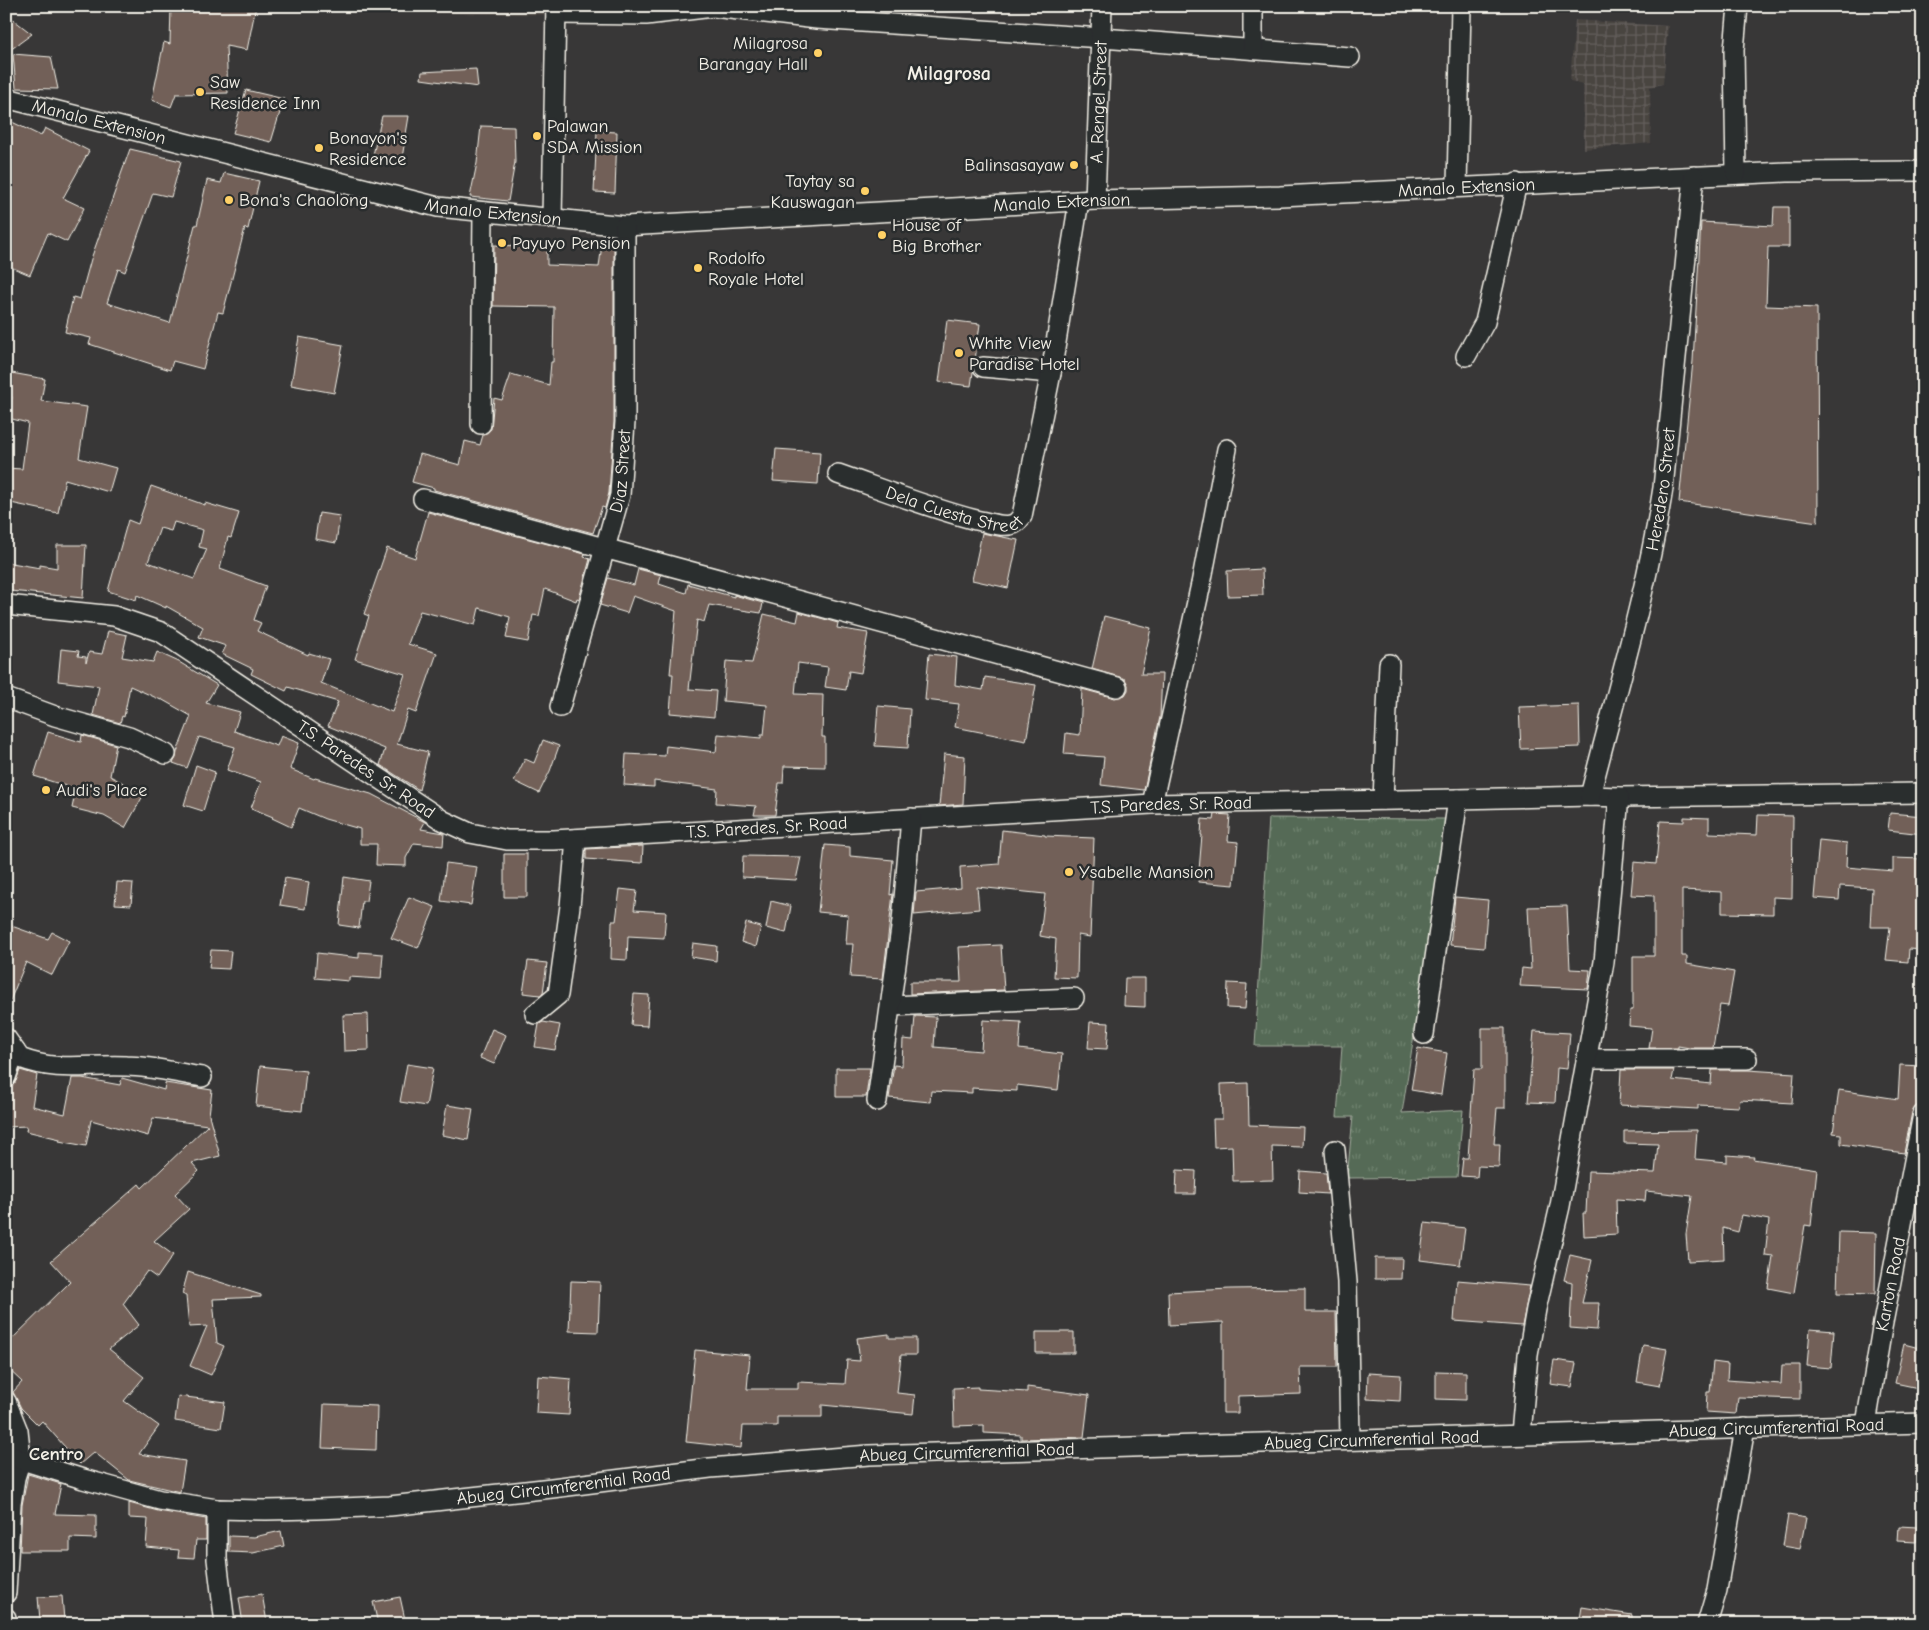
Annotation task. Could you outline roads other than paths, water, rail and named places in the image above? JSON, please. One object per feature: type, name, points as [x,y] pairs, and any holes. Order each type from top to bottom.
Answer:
[{"type":"street","name":"A. Rengel Street","points":[[1087,200],[1102,38],[1102,6]]},
{"type":"street","points":[[1253,6],[1253,49]]},
{"type":"street","points":[[1457,186],[1461,6]]},
{"type":"street","points":[[1736,174],[1734,50],[1738,6]]},
{"type":"street","points":[[552,218],[556,10],[646,15],[713,7],[895,15],[1102,38],[1350,57]]},
{"type":"street","name":"Manalo Extension","points":[[6,98],[438,207],[625,226],[1087,200],[1280,196],[1457,186],[1787,172],[1923,171]]},
{"type":"street","name":"Heredero Street","points":[[1590,796],[1646,582],[1655,538],[1663,488],[1694,176]]},
{"type":"street","points":[[1466,356],[1485,322],[1517,184]]},
{"type":"street","name":"Dela Cuesta Street","points":[[838,474],[954,514],[998,525],[1017,523],[1026,506],[1087,200]]},
{"type":"street","points":[[481,424],[483,212]]},
{"type":"street","name":"Diaz Street","points":[[560,707],[604,549],[615,518],[622,478],[625,422],[625,226]]},
{"type":"street","points":[[983,367],[1051,373]]},
{"type":"street","points":[[1152,804],[1201,584],[1227,449]]},
{"type":"street","points":[[423,500],[1117,687]]},
{"type":"street","name":"T.S. Paredes, Sr. Road","points":[[6,605],[114,616],[161,632],[442,820],[470,833],[507,840],[576,839],[1152,804],[1590,796],[1923,793]]},
{"type":"street","points":[[1383,800],[1389,664]]},
{"type":"street","points":[[6,698],[55,716],[129,737],[166,754]]},
{"type":"street","points":[[1520,1434],[1528,1355],[1536,1309],[1560,1206],[1604,962],[1619,797]]},
{"type":"street","points":[[1424,1034],[1458,799]]},
{"type":"street","points":[[878,1101],[902,921],[911,818]]},
{"type":"street","points":[[535,1014],[558,995],[570,906],[576,839]]},
{"type":"street","points":[[891,1006],[1074,998]]},
{"type":"street","points":[[6,1077],[11,1044]]},
{"type":"street","points":[[11,1044],[20,1058],[26,1061],[66,1068],[127,1066],[202,1077]]},
{"type":"street","points":[[1587,1059],[1747,1059]]},
{"type":"street","name":"Karton Road","points":[[1866,1424],[1882,1328],[1923,1114]]},
{"type":"street","points":[[1335,1150],[1348,1282],[1350,1440]]},
{"type":"street","points":[[6,1401],[18,1431],[14,1457],[16,1478],[11,1504],[6,1593]]},
{"type":"street","name":"Abueg Circumferential Road","points":[[14,1457],[160,1500],[217,1508],[317,1510],[390,1506],[710,1468],[869,1455],[1923,1423]]},
{"type":"street","points":[[1707,1624],[1717,1590],[1745,1428]]},
{"type":"street","points":[[217,1508],[217,1559],[225,1624]]},
{"type":"street","points":[[6,1618],[7,1624]]},
{"type":"place","name":"Milagrosa Barangay Hall","points":[[818,53]]},
{"type":"place","name":"Saw Residence Inn","points":[[200,92]]},
{"type":"place","name":"Palawan SDA Mission","points":[[537,136]]},
{"type":"place","name":"Bonayon's Residence","points":[[319,148]]},
{"type":"place","name":"Balinsasayaw","points":[[1074,165]]},
{"type":"place","name":"Taytay sa Kauswagan","points":[[865,191]]},
{"type":"place","name":"Bona's Chaolong","points":[[229,200]]},
{"type":"place","name":"House of Big Brother","points":[[882,235]]},
{"type":"place","name":"Payuyo Pension","points":[[502,243]]},
{"type":"place","name":"Rodolfo Royale Hotel","points":[[698,268]]},
{"type":"place","name":"White View Paradise Hotel","points":[[959,353]]},
{"type":"place","name":"Audi's Place","points":[[46,790]]},
{"type":"place","name":"Ysabelle Mansion","points":[[1069,872]]},
{"type":"district","name":"Milagrosa","points":[[949,73]]},
{"type":"district","name":"Centro","points":[[56,1454]]}]
